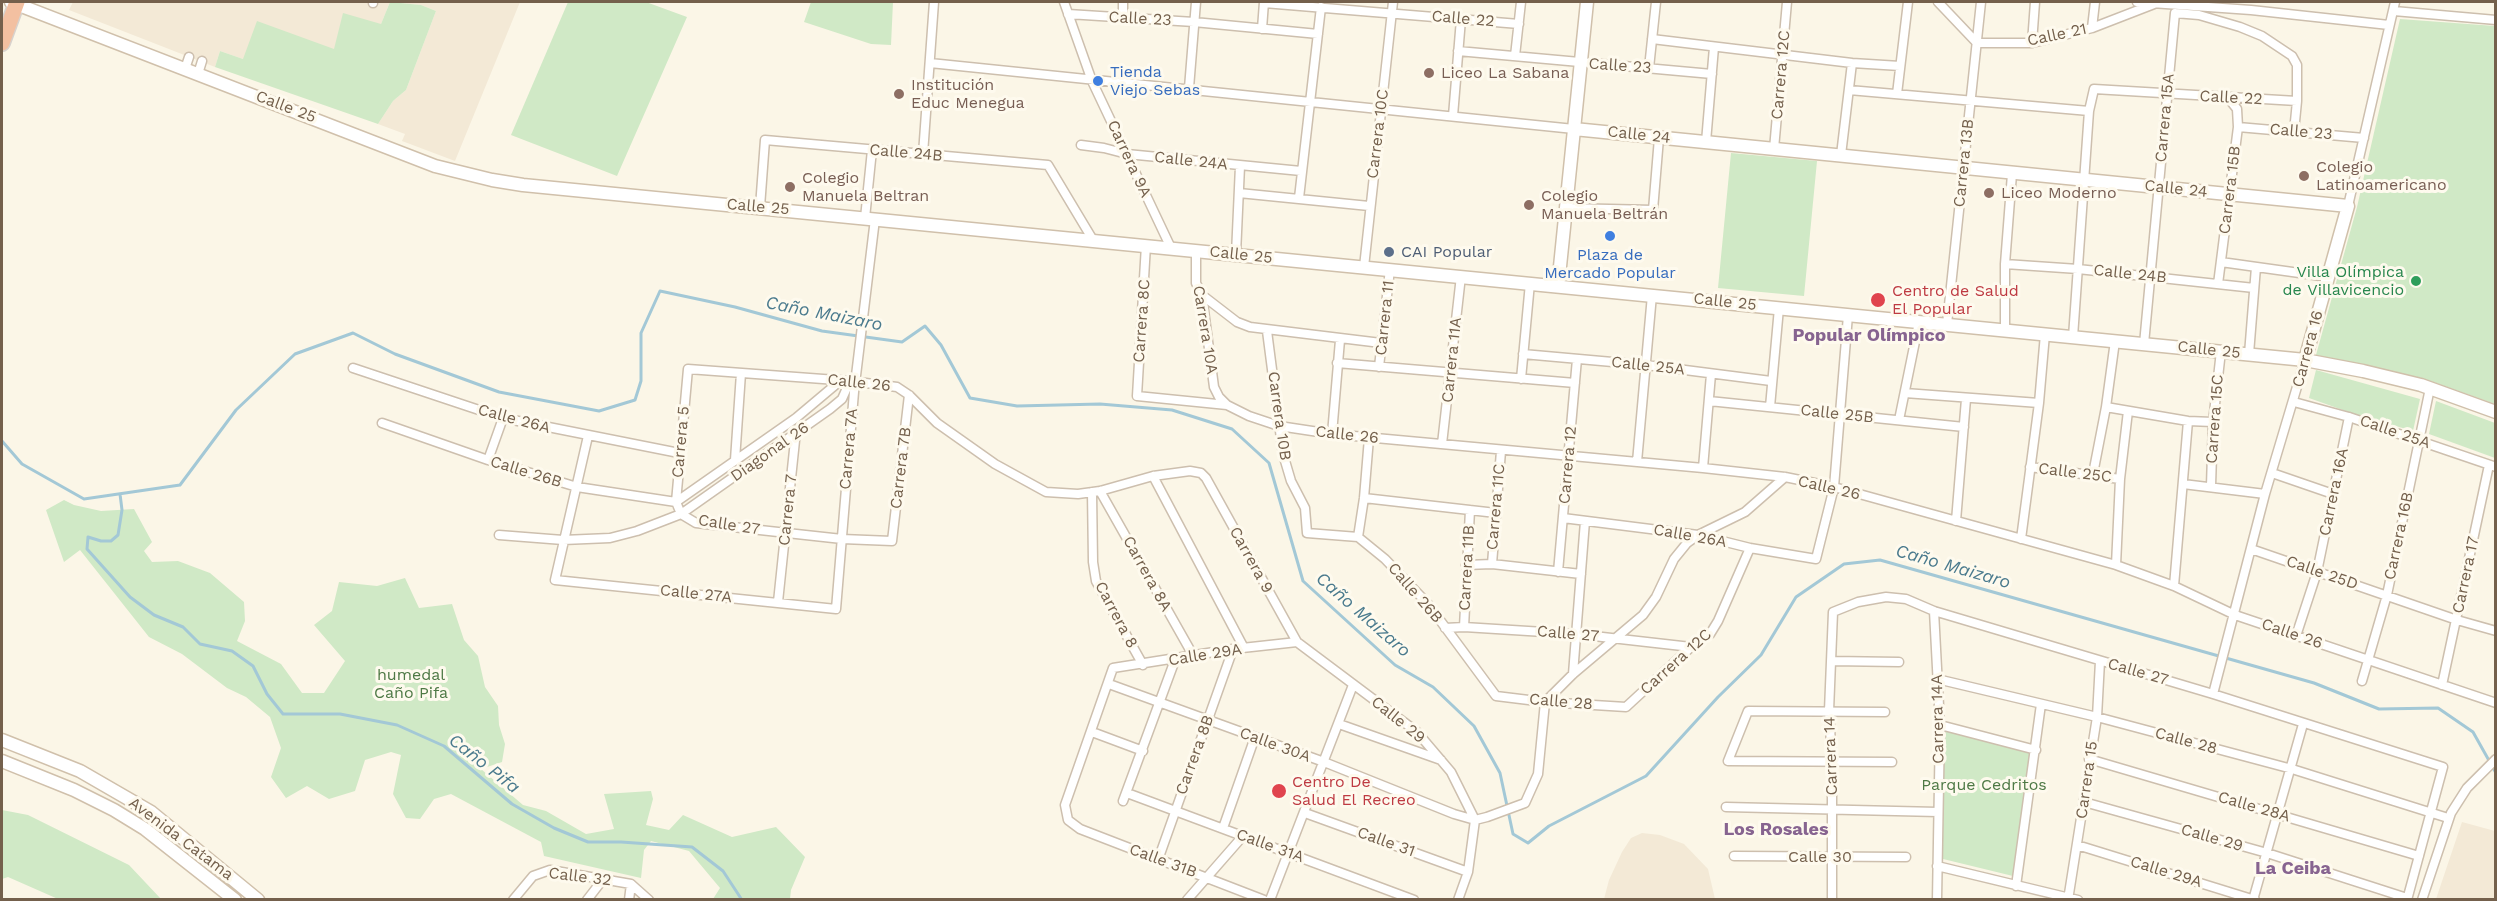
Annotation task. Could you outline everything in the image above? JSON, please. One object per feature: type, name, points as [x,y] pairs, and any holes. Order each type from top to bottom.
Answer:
[{"type":"highway","points":[[2,42],[15,2]]},
{"type":"street","name":"Calle 25","points":[[15,2],[435,166],[473,176],[524,185],[2305,360],[2363,370],[2430,388],[2496,412]]},
{"type":"street","points":[[923,154],[934,2]]},
{"type":"street","name":"Carrera 9A","points":[[1064,2],[1092,81],[1171,248]]},
{"type":"street","points":[[1123,2],[1123,18]]},
{"type":"street","points":[[1189,88],[1196,2]]},
{"type":"street","points":[[1262,29],[1264,2]]},
{"type":"street","name":"Calle 22","points":[[1264,2],[1519,24]]},
{"type":"street","name":"Carrera 10C","points":[[1364,267],[1393,2]]},
{"type":"street","points":[[1515,56],[1521,2]]},
{"type":"street","points":[[1558,286],[1587,2]]},
{"type":"street","points":[[1648,68],[1656,2]]},
{"type":"street","name":"Carrera 12C","points":[[1774,149],[1787,2]]},
{"type":"street","points":[[1897,94],[1908,2]]},
{"type":"street","points":[[1938,2],[1977,43]]},
{"type":"street","name":"Carrera 13B","points":[[1947,324],[1981,2]]},
{"type":"street","points":[[2032,43],[2035,2]]},
{"type":"street","points":[[2092,28],[2095,2]]},
{"type":"street","points":[[2137,2],[2252,6],[2389,25]]},
{"type":"street","name":"Carrera 16","points":[[2213,694],[2265,494],[2294,402],[2348,206],[2395,2]]},
{"type":"street","name":"Calle 21","points":[[1977,43],[2032,43],[2092,28],[2144,9],[2154,3]]},
{"type":"street","points":[[2165,4],[2175,13],[2214,18],[2251,31],[2292,56],[2297,65],[2294,132]]},
{"type":"street","points":[[1299,198],[1321,8]]},
{"type":"street","points":[[2394,11],[2496,20]]},
{"type":"street","name":"Carrera 15A","points":[[2144,344],[2175,13]]},
{"type":"street","name":"Calle 23","points":[[1068,14],[1194,22],[1318,34]]},
{"type":"street","points":[[1453,116],[1461,19]]},
{"type":"street","points":[[1652,39],[1852,63],[1900,66]]},
{"type":"street","points":[[1706,142],[1714,47]]},
{"type":"street","name":"Calle 23","points":[[1458,51],[1712,74]]},
{"type":"street","points":[[185,69],[189,57]]},
{"type":"street","points":[[198,74],[202,61]]},
{"type":"street","name":"Calle 24","points":[[930,63],[2012,174],[2348,206]]},
{"type":"street","points":[[1841,155],[1852,63]]},
{"type":"street","name":"Calle 22","points":[[2089,111],[2094,89],[2167,95],[2220,96],[2229,99],[2297,101]]},
{"type":"street","points":[[1849,90],[2089,111],[2073,337]]},
{"type":"street","name":"Carrera 15B","points":[[2218,284],[2238,127],[2237,109],[2229,99]]},
{"type":"street","name":"Calle 23","points":[[2238,127],[2364,138]]},
{"type":"street","points":[[1566,208],[1653,210],[1659,138]]},
{"type":"street","name":"Calle 24B","points":[[760,207],[765,140],[1048,165],[1093,240]]},
{"type":"street","name":"Calle 24A","points":[[1081,145],[1127,154],[1301,171]]},
{"type":"street","name":"Carrera 7A","points":[[836,609],[842,539],[849,381],[860,351],[866,303],[872,150]]},
{"type":"street","points":[[1236,254],[1240,166]]},
{"type":"street","points":[[2005,330],[2005,264],[2012,174]]},
{"type":"street","points":[[1239,193],[1370,206]]},
{"type":"street","name":"Carrera 8C","points":[[1137,396],[1146,245]]},
{"type":"street","name":"Carrera 10A","points":[[1196,250],[1196,283],[1202,295],[1214,387],[1219,397],[1227,405]]},
{"type":"street","points":[[2221,262],[2328,277]]},
{"type":"street","name":"Calle 24B","points":[[2005,264],[2078,269],[2254,288]]},
{"type":"street","points":[[2249,354],[2256,267]]},
{"type":"street","name":"Carrera 11","points":[[1379,367],[1390,269]]},
{"type":"street","name":"Carrera 11A","points":[[1442,444],[1461,276]]},
{"type":"street","points":[[1521,379],[1530,283]]},
{"type":"street","points":[[1202,295],[1237,322],[1267,331],[1381,343]]},
{"type":"street","points":[[1637,462],[1652,295]]},
{"type":"street","points":[[1770,407],[1779,308]]},
{"type":"street","points":[[1833,487],[1848,315]]},
{"type":"street","points":[[1899,420],[1919,322]]},
{"type":"street","name":"Carrera 10B","points":[[1267,331],[1279,426],[1291,481],[1305,508],[1308,533],[1358,537]]},
{"type":"street","points":[[2020,539],[2039,403],[2045,334]]},
{"type":"street","points":[[1332,434],[1340,340]]},
{"type":"street","points":[[2093,474],[2106,407],[2115,341]]},
{"type":"street","name":"Carrera 15C","points":[[2211,486],[2213,422],[2221,351]]},
{"type":"street","name":"Calle 25A","points":[[1523,354],[1646,365],[1771,381]]},
{"type":"street","name":"Carrera 12","points":[[1558,572],[1577,359]]},
{"type":"street","points":[[1337,363],[1575,383]]},
{"type":"street","name":"Calle 26A","points":[[353,368],[503,418],[679,453]]},
{"type":"street","name":"Calle 26","points":[[688,369],[849,381],[897,387],[909,395],[922,411],[937,423],[995,464],[1046,492],[1059,494],[1096,492],[1153,476],[1196,471],[1206,478]]},
{"type":"street","name":"Carrera 5","points":[[681,514],[676,502],[688,369]]},
{"type":"street","points":[[735,460],[741,373]]},
{"type":"street","points":[[1703,468],[1711,374]]},
{"type":"street","name":"Diagonal 26","points":[[676,502],[849,381]]},
{"type":"street","name":"Diagonal 26","points":[[681,514],[842,399],[849,381]]},
{"type":"street","name":"Carrera 16B","points":[[2362,681],[2370,660],[2387,595],[2430,388]]},
{"type":"street","points":[[1905,393],[2039,403]]},
{"type":"street","name":"Carrera 7B","points":[[892,541],[909,395]]},
{"type":"street","name":"Calle 26","points":[[1137,396],[1227,405],[1249,416],[1279,426],[1332,434],[1703,468],[1785,477],[1833,487],[2116,565],[2174,585],[2235,615],[2496,702]]},
{"type":"street","points":[[1956,521],[1966,399]]},
{"type":"street","name":"Calle 25B","points":[[1709,401],[1964,427]]},
{"type":"street","name":"Calle 25A","points":[[2294,402],[2349,417],[2492,466]]},
{"type":"street","points":[[2106,407],[2187,421],[2213,422]]},
{"type":"street","points":[[2116,565],[2120,479],[2128,411]]},
{"type":"street","name":"Carrera 16A","points":[[2296,636],[2316,572],[2349,417]]},
{"type":"street","points":[[488,460],[503,418]]},
{"type":"street","name":"Carrera 7","points":[[778,603],[796,418]]},
{"type":"street","points":[[2174,585],[2187,421]]},
{"type":"street","name":"Calle 26B","points":[[382,423],[488,460],[577,487],[676,502]]},
{"type":"street","points":[[563,540],[588,436]]},
{"type":"street","points":[[1358,537],[1369,438]]},
{"type":"street","name":"Carrera 11C","points":[[1492,564],[1501,451]]},
{"type":"street","name":"Carrera 17","points":[[2442,685],[2492,466]]},
{"type":"street","name":"Calle 25C","points":[[2030,467],[2120,479]]},
{"type":"street","points":[[2272,473],[2333,494]]},
{"type":"street","points":[[1153,476],[1244,648]]},
{"type":"street","points":[[1458,900],[1468,872],[1475,820],[1525,803],[1538,774],[1545,702],[1573,674],[1618,639],[1650,606],[1674,559],[1687,543],[1698,535],[1745,513],[1785,477]]},
{"type":"street","name":"Carrera 9","points":[[1206,478],[1297,642]]},
{"type":"street","points":[[2183,484],[2265,494]]},
{"type":"street","name":"Calle 26A","points":[[1563,518],[1698,535],[1750,548],[1816,559],[1833,487]]},
{"type":"street","name":"Carrera 8A","points":[[1096,492],[1194,657]]},
{"type":"street","name":"Carrera 8","points":[[1096,492],[1093,562],[1096,581],[1143,665]]},
{"type":"street","points":[[1364,498],[1496,513]]},
{"type":"street","name":"Carrera 11B","points":[[1464,627],[1470,510]]},
{"type":"street","name":"Calle 27","points":[[499,536],[563,540],[619,536],[681,514],[696,523],[842,539],[892,541]]},
{"type":"street","points":[[1573,674],[1585,521]]},
{"type":"street","name":"Calle 26B","points":[[1358,537],[1400,573],[1428,604],[1496,696]]},
{"type":"street","name":"Calle 27A","points":[[563,540],[555,580],[836,609]]},
{"type":"street","name":"Carrera 12C","points":[[1626,707],[1715,628],[1750,548]]},
{"type":"street","name":"Calle 25D","points":[[2251,549],[2457,620],[2496,631]]},
{"type":"street","points":[[1466,565],[1492,564],[1581,574]]},
{"type":"street","name":"Calle 27","points":[[1833,612],[1858,602],[1886,597],[1906,599],[1934,611],[2213,694],[2443,767],[2432,812]]},
{"type":"street","name":"Carrera 14A","points":[[1934,611],[1940,725],[1937,900]]},
{"type":"street","name":"Carrera 14","points":[[1832,900],[1833,761],[1829,711],[1833,612]]},
{"type":"street","name":"Calle 27","points":[[1445,628],[1464,627],[1576,634],[1691,647]]},
{"type":"street","name":"Calle 29A","points":[[1109,684],[1113,668],[1194,657],[1233,649],[1297,642]]},
{"type":"street","name":"Calle 29","points":[[1297,642],[1406,723],[1442,760],[1458,785],[1475,820]]},
{"type":"street","name":"Carrera 8B","points":[[1158,860],[1233,649]]},
{"type":"street","points":[[1109,684],[1092,732],[1143,751],[1175,660]]},
{"type":"street","points":[[1832,661],[1899,663]]},
{"type":"street","name":"Carrera 15","points":[[2069,898],[2097,717],[2100,661]]},
{"type":"street","name":"Calle 28","points":[[1937,679],[2097,717],[2292,769],[2448,818]]},
{"type":"street","name":"Calle 30A","points":[[1109,684],[1475,820]]},
{"type":"street","points":[[1270,900],[1353,685]]},
{"type":"street","name":"Calle 28","points":[[1496,696],[1545,702],[1626,707]]},
{"type":"street","points":[[2016,886],[2041,704]]},
{"type":"street","points":[[1885,712],[1748,711],[1728,762],[1892,762]]},
{"type":"street","points":[[1339,724],[1442,760]]},
{"type":"street","points":[[2254,899],[2304,724]]},
{"type":"street","points":[[1940,725],[2036,750]]},
{"type":"street","name":"Calle 31B","points":[[1092,732],[1066,801],[1067,816],[1071,823],[1080,830],[1264,900]]},
{"type":"street","points":[[1223,828],[1255,737]]},
{"type":"street","name":"Avenida Catama","points":[[2,740],[80,771],[151,812],[258,900]]},
{"type":"street","name":"Calle 31A","points":[[1143,751],[1125,797],[1175,810],[1414,900]]},
{"type":"street","name":"Calle 28A","points":[[2089,759],[2419,856]]},
{"type":"street","points":[[2422,900],[2448,818],[2461,796],[2496,759]]},
{"type":"street","name":"Avenida Catama","points":[[2,761],[74,790],[114,810],[145,829],[235,900]]},
{"type":"street","name":"Calle 29","points":[[2084,802],[2267,853],[2407,899]]},
{"type":"street","points":[[1726,807],[1938,812]]},
{"type":"street","points":[[2407,899],[2432,812]]},
{"type":"street","name":"Calle 31","points":[[1305,813],[1468,872]]},
{"type":"street","points":[[1187,900],[1242,836]]},
{"type":"street","name":"Calle 29A","points":[[2077,845],[2254,899]]},
{"type":"street","name":"Calle 30","points":[[1734,856],[1906,858]]},
{"type":"street","points":[[1937,866],[2078,900]]},
{"type":"street","name":"Calle 32","points":[[513,900],[530,879],[541,872],[550,870],[631,884],[649,900]]},
{"type":"street","points":[[586,900],[604,878]]},
{"type":"street","points":[[629,900],[631,884]]},
{"type":"shaded area","points":[[73,2],[390,2],[381,24],[334,50],[243,59],[220,51],[215,67],[69,10]]},
{"type":"shaded area","points":[[390,2],[520,2],[455,161],[402,141],[405,134],[378,124],[393,101],[406,90],[436,11],[421,5]]},
{"type":"shaded area","points":[[2462,822],[2495,831],[2495,899],[2436,899]]},
{"type":"shaded area","points":[[1642,833],[1660,835],[1684,844],[1708,869],[1715,899],[1604,899],[1609,880],[1622,852],[1631,838]]},
{"type":"green space","points":[[390,2],[421,5],[436,11],[406,90],[393,101],[378,124],[215,67],[220,51],[243,59],[257,21],[334,49],[343,13],[381,24]]},
{"type":"green space","points":[[568,2],[646,2],[687,17],[617,176],[511,135]]},
{"type":"green space","points":[[811,2],[893,2],[891,45],[871,44],[804,22]]},
{"type":"green space","name":"Villa Olímpica de Villavicencio","points":[[2400,19],[2495,26],[2495,404],[2422,378],[2316,355],[2357,207]]},
{"type":"green space","points":[[1731,153],[1817,161],[1804,296],[1718,288]]},
{"type":"green space","points":[[2316,370],[2420,399],[2413,431],[2309,398]]},
{"type":"green space","points":[[2436,401],[2495,423],[2495,458],[2429,434]]},
{"type":"green space","name":"humedal Caño Pifa","points":[[64,500],[74,505],[101,511],[134,509],[152,542],[144,551],[152,562],[178,561],[210,573],[244,602],[245,621],[237,641],[281,664],[302,693],[324,693],[345,661],[314,625],[332,611],[339,582],[377,586],[405,578],[419,608],[452,604],[464,640],[478,656],[485,687],[498,706],[499,725],[505,744],[502,762],[481,769],[523,805],[546,811],[586,834],[614,829],[604,794],[651,791],[653,799],[646,825],[669,830],[683,815],[732,837],[776,827],[805,857],[791,890],[790,899],[713,899],[720,888],[689,851],[651,841],[644,850],[641,878],[544,856],[541,842],[451,794],[434,799],[420,819],[406,818],[393,794],[401,755],[391,752],[365,760],[355,791],[329,799],[307,786],[286,798],[271,777],[281,748],[270,717],[246,697],[227,688],[182,654],[149,637],[80,550],[64,562],[46,510]]},
{"type":"green space","name":"Parque Cedritos","points":[[1940,726],[2034,751],[2017,877],[1939,858]]},
{"type":"green space","points":[[2,810],[28,815],[129,865],[161,899],[58,899],[8,877],[2,879]]},
{"type":"waterway","name":"Caño Maizaro","points":[[2,441],[22,464],[84,499],[180,485],[236,410],[295,354],[353,333],[395,354],[499,392],[599,411],[635,400],[641,381],[641,333],[660,291],[735,307],[822,331],[902,342],[925,326],[941,345],[970,398],[1017,406],[1100,404],[1172,410],[1232,429],[1269,463],[1303,581],[1395,665],[1433,687],[1474,726],[1500,773],[1513,834],[1528,843],[1549,826],[1646,776],[1718,697],[1761,655],[1796,597],[1844,564],[1880,560],[2314,683],[2379,709],[2438,708],[2473,732],[2496,773]]},
{"type":"waterway","name":"Caño Pifa","points":[[120,494],[122,510],[118,535],[111,541],[88,537],[87,549],[130,597],[154,615],[183,627],[200,644],[232,651],[253,666],[267,694],[283,714],[340,714],[397,725],[444,746],[512,804],[554,828],[588,842],[692,847],[723,871],[742,900]]},
{"type":"place","name":"Liceo La Sabana","points":[[1429,73]]},
{"type":"place","name":"Tienda Viejo Sebas","points":[[1098,81]]},
{"type":"place","name":"Institución Educ Menegua","points":[[899,94]]},
{"type":"place","name":"Colegio Latinoamericano","points":[[2304,176]]},
{"type":"place","name":"Colegio Manuela Beltran","points":[[790,187]]},
{"type":"place","name":"Liceo Moderno","points":[[1989,193]]},
{"type":"place","name":"Colegio Manuela Beltrán","points":[[1529,205]]},
{"type":"place","name":"Plaza de Mercado Popular","points":[[1610,236]]},
{"type":"place","name":"CAI Popular","points":[[1389,252]]},
{"type":"place","name":"Villa Olímpica de Villavicencio","points":[[2416,281]]},
{"type":"place","name":"Centro de Salud El Popular","points":[[1878,300]]},
{"type":"place","name":"Centro De Salud El Recreo","points":[[1279,791]]},
{"type":"district","name":"Popular Olímpico","points":[[1869,336]]},
{"type":"district","name":"Los Rosales","points":[[1776,830]]},
{"type":"district","name":"La Ceiba","points":[[2293,869]]}]
